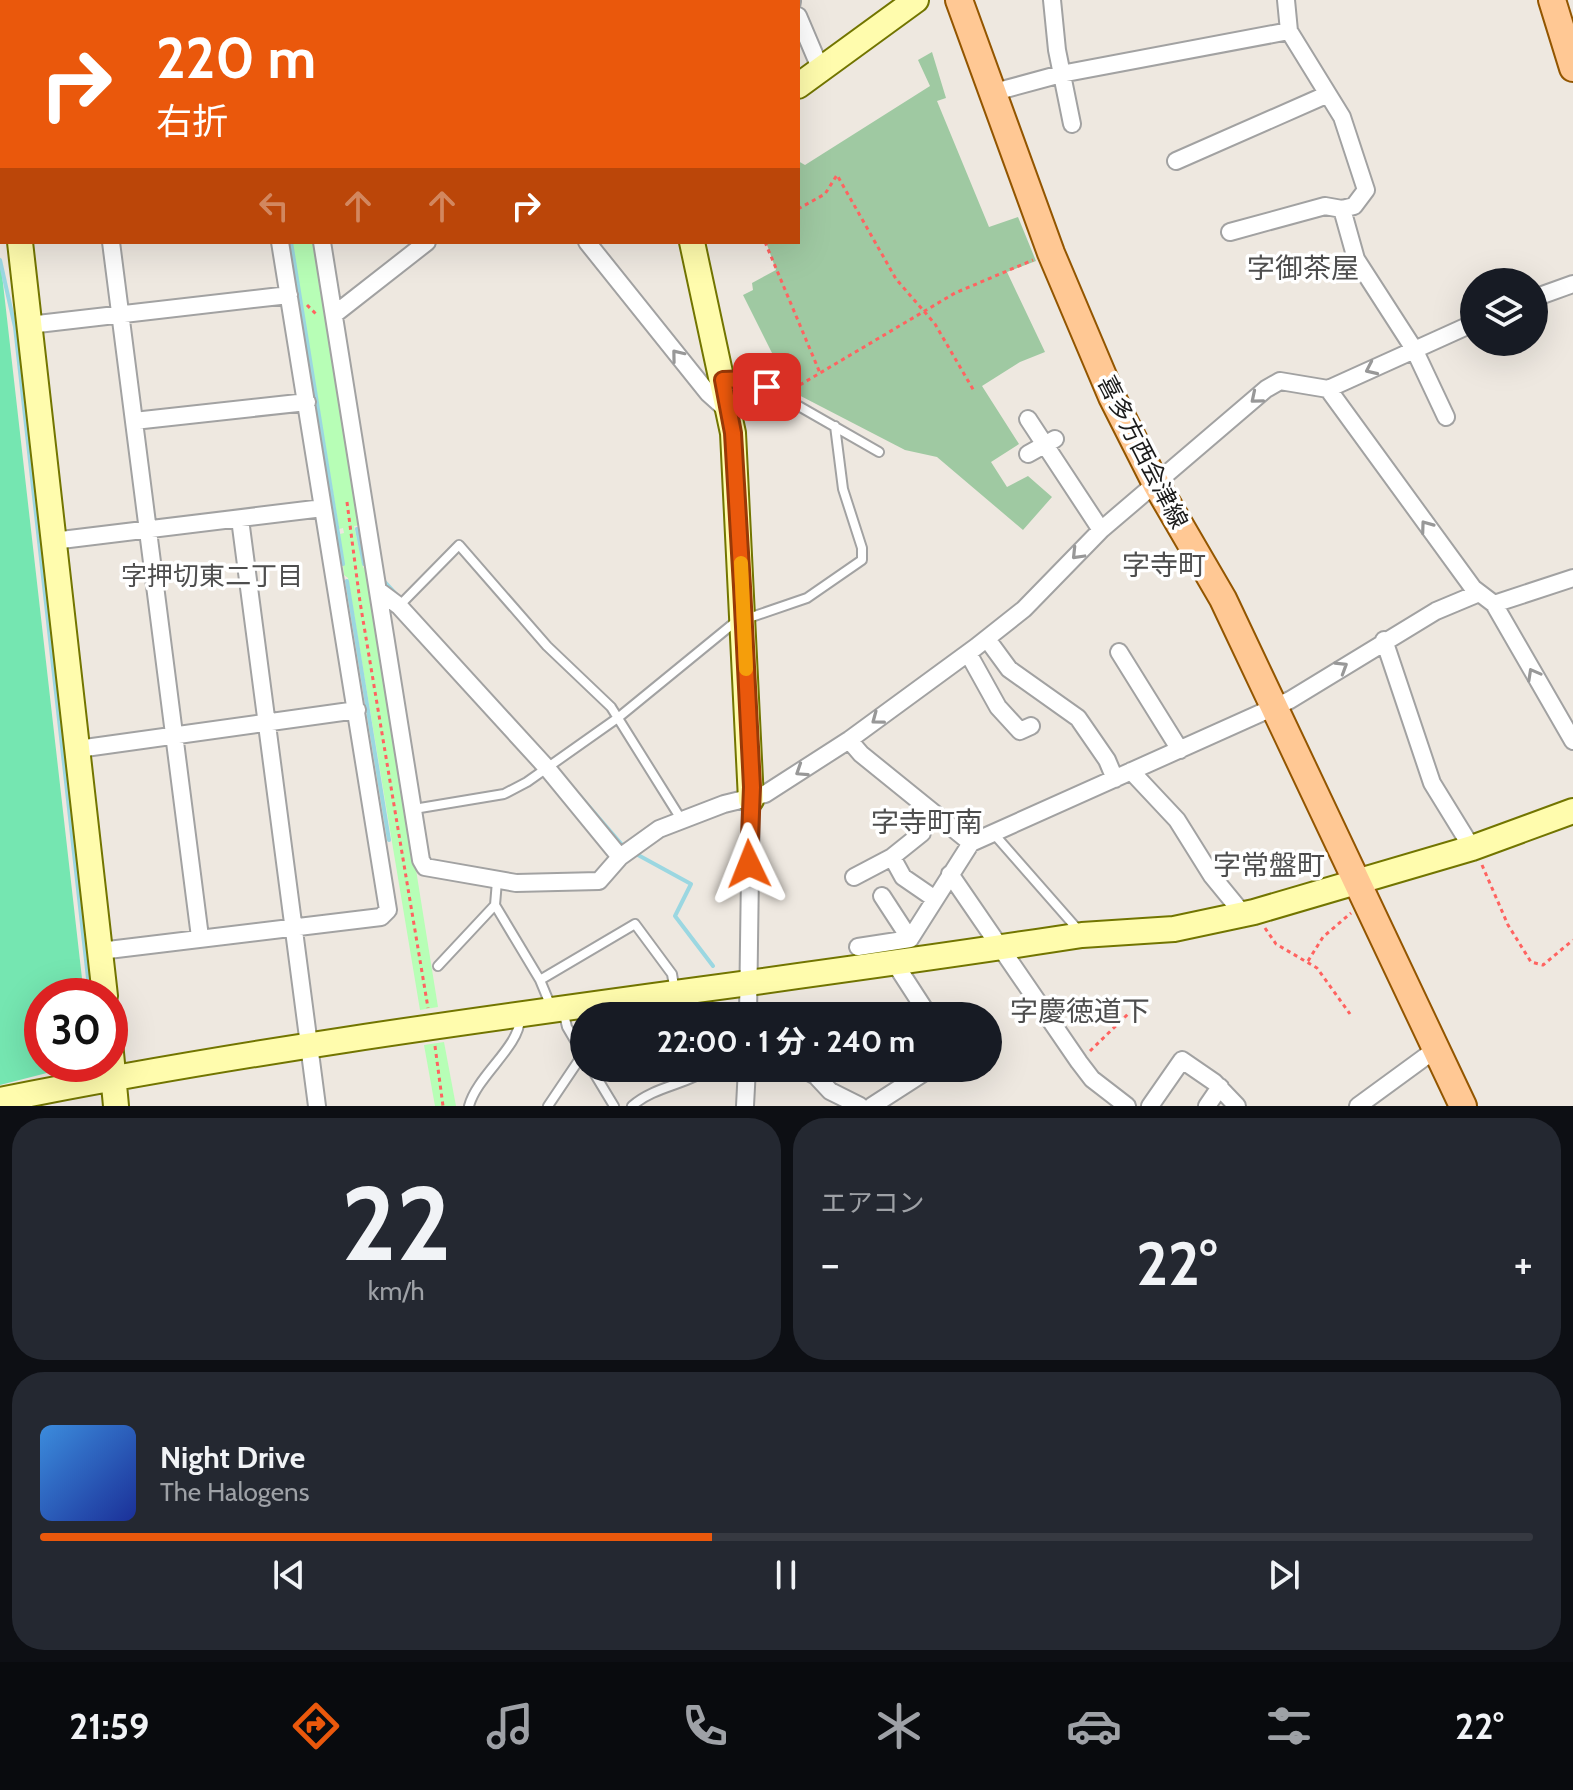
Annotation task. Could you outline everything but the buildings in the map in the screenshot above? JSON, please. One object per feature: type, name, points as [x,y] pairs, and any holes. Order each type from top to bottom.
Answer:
[{"type":"main road","name":"喜多方西会津線","points":[[959,0],[1051,253],[1112,397],[1156,484],[1223,599],[1463,1106]]},
{"type":"main road","points":[[1554,1],[1573,68]]},
{"type":"street","points":[[800,85],[916,0]]},
{"type":"street","points":[[1052,0],[1061,74],[1072,124]]},
{"type":"street","points":[[1230,232],[1325,206],[1342,209],[1354,206],[1366,190],[1342,117],[1289,31],[1286,0]]},
{"type":"street","points":[[800,21],[821,70]]},
{"type":"street","points":[[991,93],[1061,74],[1289,31]]},
{"type":"street","points":[[1176,161],[1326,95]]},
{"type":"street","points":[[1342,209],[1356,259],[1414,349],[1446,417]]},
{"type":"street","points":[[20,244],[103,978]]},
{"type":"street","points":[[111,244],[200,937]]},
{"type":"street","points":[[100,951],[381,917],[388,910],[307,402],[297,295],[281,244]]},
{"type":"street","points":[[322,244],[327,316],[425,867],[497,881],[599,881],[620,857],[659,829],[724,804],[751,800],[849,740],[987,639],[1024,609],[1101,530],[1280,381],[1328,389],[1460,329]]},
{"type":"street","points":[[327,316],[424,244]]},
{"type":"street","points":[[589,244],[708,393],[730,412]]},
{"type":"street","points":[[692,244],[701,299],[730,412],[744,618],[751,800],[748,1002]]},
{"type":"street","points":[[1548,293],[1573,284]]},
{"type":"street","points":[[29,325],[297,295]]},
{"type":"street","points":[[1328,389],[1476,590],[1494,604],[1573,741]]},
{"type":"street","points":[[134,421],[307,402]]},
{"type":"street","points":[[1028,419],[1050,442],[1101,530]]},
{"type":"street","points":[[1028,454],[1050,442]]},
{"type":"street","points":[[53,541],[323,508]]},
{"type":"street","points":[[240,519],[317,1106]]},
{"type":"street","points":[[1494,604],[1573,578]]},
{"type":"street","points":[[374,587],[399,606],[547,768],[620,857]]},
{"type":"street","points":[[858,947],[910,939],[971,843],[1290,700],[1384,640],[1476,590]]},
{"type":"street","points":[[987,639],[1009,669],[1078,718],[1107,760],[1115,779]]},
{"type":"street","points":[[1384,640],[1432,783],[1473,847]]},
{"type":"street","points":[[1119,652],[1180,750]]},
{"type":"street","points":[[968,653],[998,707],[1020,731],[1031,726]]},
{"type":"street","points":[[78,749],[357,710]]},
{"type":"street","points":[[849,740],[861,754],[971,843]]},
{"type":"street","points":[[1131,771],[1177,820],[1212,876],[1249,914]]},
{"type":"street","points":[[128,1075],[521,1014],[1082,935],[1174,929],[1249,914],[1473,847],[1573,811]]},
{"type":"street","points":[[854,877],[892,857],[922,833]]},
{"type":"street","points":[[892,857],[903,877],[935,899]]},
{"type":"street","points":[[950,874],[1079,1062],[1092,1079],[1127,1106]]},
{"type":"street","points":[[882,896],[910,939]]},
{"type":"street","points":[[894,962],[920,1002]]},
{"type":"street","points":[[1358,1106],[1436,1049]]},
{"type":"street","points":[[1150,1106],[1182,1060],[1220,1087],[1237,1106]]},
{"type":"street","points":[[0,1100],[89,1082]]},
{"type":"street","points":[[114,1082],[116,1106]]},
{"type":"street","points":[[745,1106],[746,1082]]},
{"type":"street","points":[[822,1082],[830,1091],[860,1106]]},
{"type":"street","points":[[872,1106],[909,1082]]},
{"type":"street","points":[[1207,1106],[1220,1087]]},
{"type":"lane","points":[[723,380],[755,381],[879,452]]},
{"type":"lane","points":[[414,809],[504,794],[619,717],[744,618],[807,598],[862,560],[862,548],[843,489],[835,426]]},
{"type":"lane","points":[[399,606],[459,545],[547,646],[619,717],[681,819]]},
{"type":"lane","points":[[994,833],[1082,935]]},
{"type":"lane","points":[[497,881],[495,905],[570,1032]]},
{"type":"lane","points":[[438,966],[495,905]]},
{"type":"lane","points":[[540,980],[635,924],[672,974],[675,993]]},
{"type":"lane","points":[[469,1106],[472,1093],[520,1025],[521,1014]]},
{"type":"lane","points":[[548,1106],[570,1075]]},
{"type":"lane","points":[[599,1082],[614,1106]]},
{"type":"lane","points":[[632,1106],[660,1089],[687,1082]]},
{"type":"path","points":[[800,208],[825,194],[837,175],[896,279],[925,312],[974,391]]},
{"type":"path","points":[[766,244],[820,373]]},
{"type":"path","points":[[784,397],[969,287],[1051,253]]},
{"type":"path","points":[[297,295],[307,308],[327,316]]},
{"type":"path","points":[[343,570],[374,587]]},
{"type":"path","points":[[1473,847],[1502,913],[1531,962],[1543,965],[1573,940]]},
{"type":"path","points":[[1308,961],[1323,937],[1356,909]]},
{"type":"path","points":[[1249,914],[1276,944],[1308,961],[1350,1014]]},
{"type":"path","points":[[1079,1062],[1129,1013]]},
{"type":"path","points":[[435,1037],[443,1106]]},
{"type":"green space","points":[[932,52],[946,98],[937,101],[989,227],[1018,217],[1036,261],[1007,272],[1045,352],[1020,362],[982,386],[1019,444],[991,462],[1007,487],[1028,476],[1052,497],[1023,530],[937,457],[905,450],[791,391],[743,295],[753,290],[752,283],[776,270],[767,244],[800,244],[800,162],[805,165],[930,86],[918,60]]},
{"type":"green space","points":[[292,244],[316,244],[361,525],[354,526],[363,567],[369,576],[438,1007],[420,1010],[348,578],[344,575],[340,534],[344,533],[343,528],[339,529]]},
{"type":"green space","points":[[0,257],[82,978],[24,978],[24,1079],[0,1085]]},
{"type":"green space","points":[[444,1042],[456,1106],[435,1106],[424,1045]]},
{"type":"waterway","points":[[291,244],[343,564]]},
{"type":"waterway","points":[[0,260],[15,327],[88,978]]},
{"type":"waterway","points":[[357,529],[364,564]]},
{"type":"waterway","points":[[347,581],[389,840]]},
{"type":"waterway","points":[[384,581],[396,594]]},
{"type":"waterway","points":[[580,796],[623,846]]},
{"type":"waterway","points":[[638,855],[691,884],[675,916],[713,966]]},
{"type":"slow traffic","points":[[741,563],[746,669]]},
{"type":"district","name":"字御茶屋","points":[[1303,268]]},
{"type":"district","name":"字寺町","points":[[1164,565]]},
{"type":"district","name":"字押切東二丁目","points":[[212,576]]},
{"type":"district","name":"字寺町南","points":[[927,822]]},
{"type":"district","name":"字常盤町","points":[[1269,865]]},
{"type":"district","name":"字慶徳道下","points":[[1080,1011]]},
{"type":"route","points":[[749,864],[748,813],[752,787],[742,587],[733,433],[723,380],[748,379],[767,387]]}]
